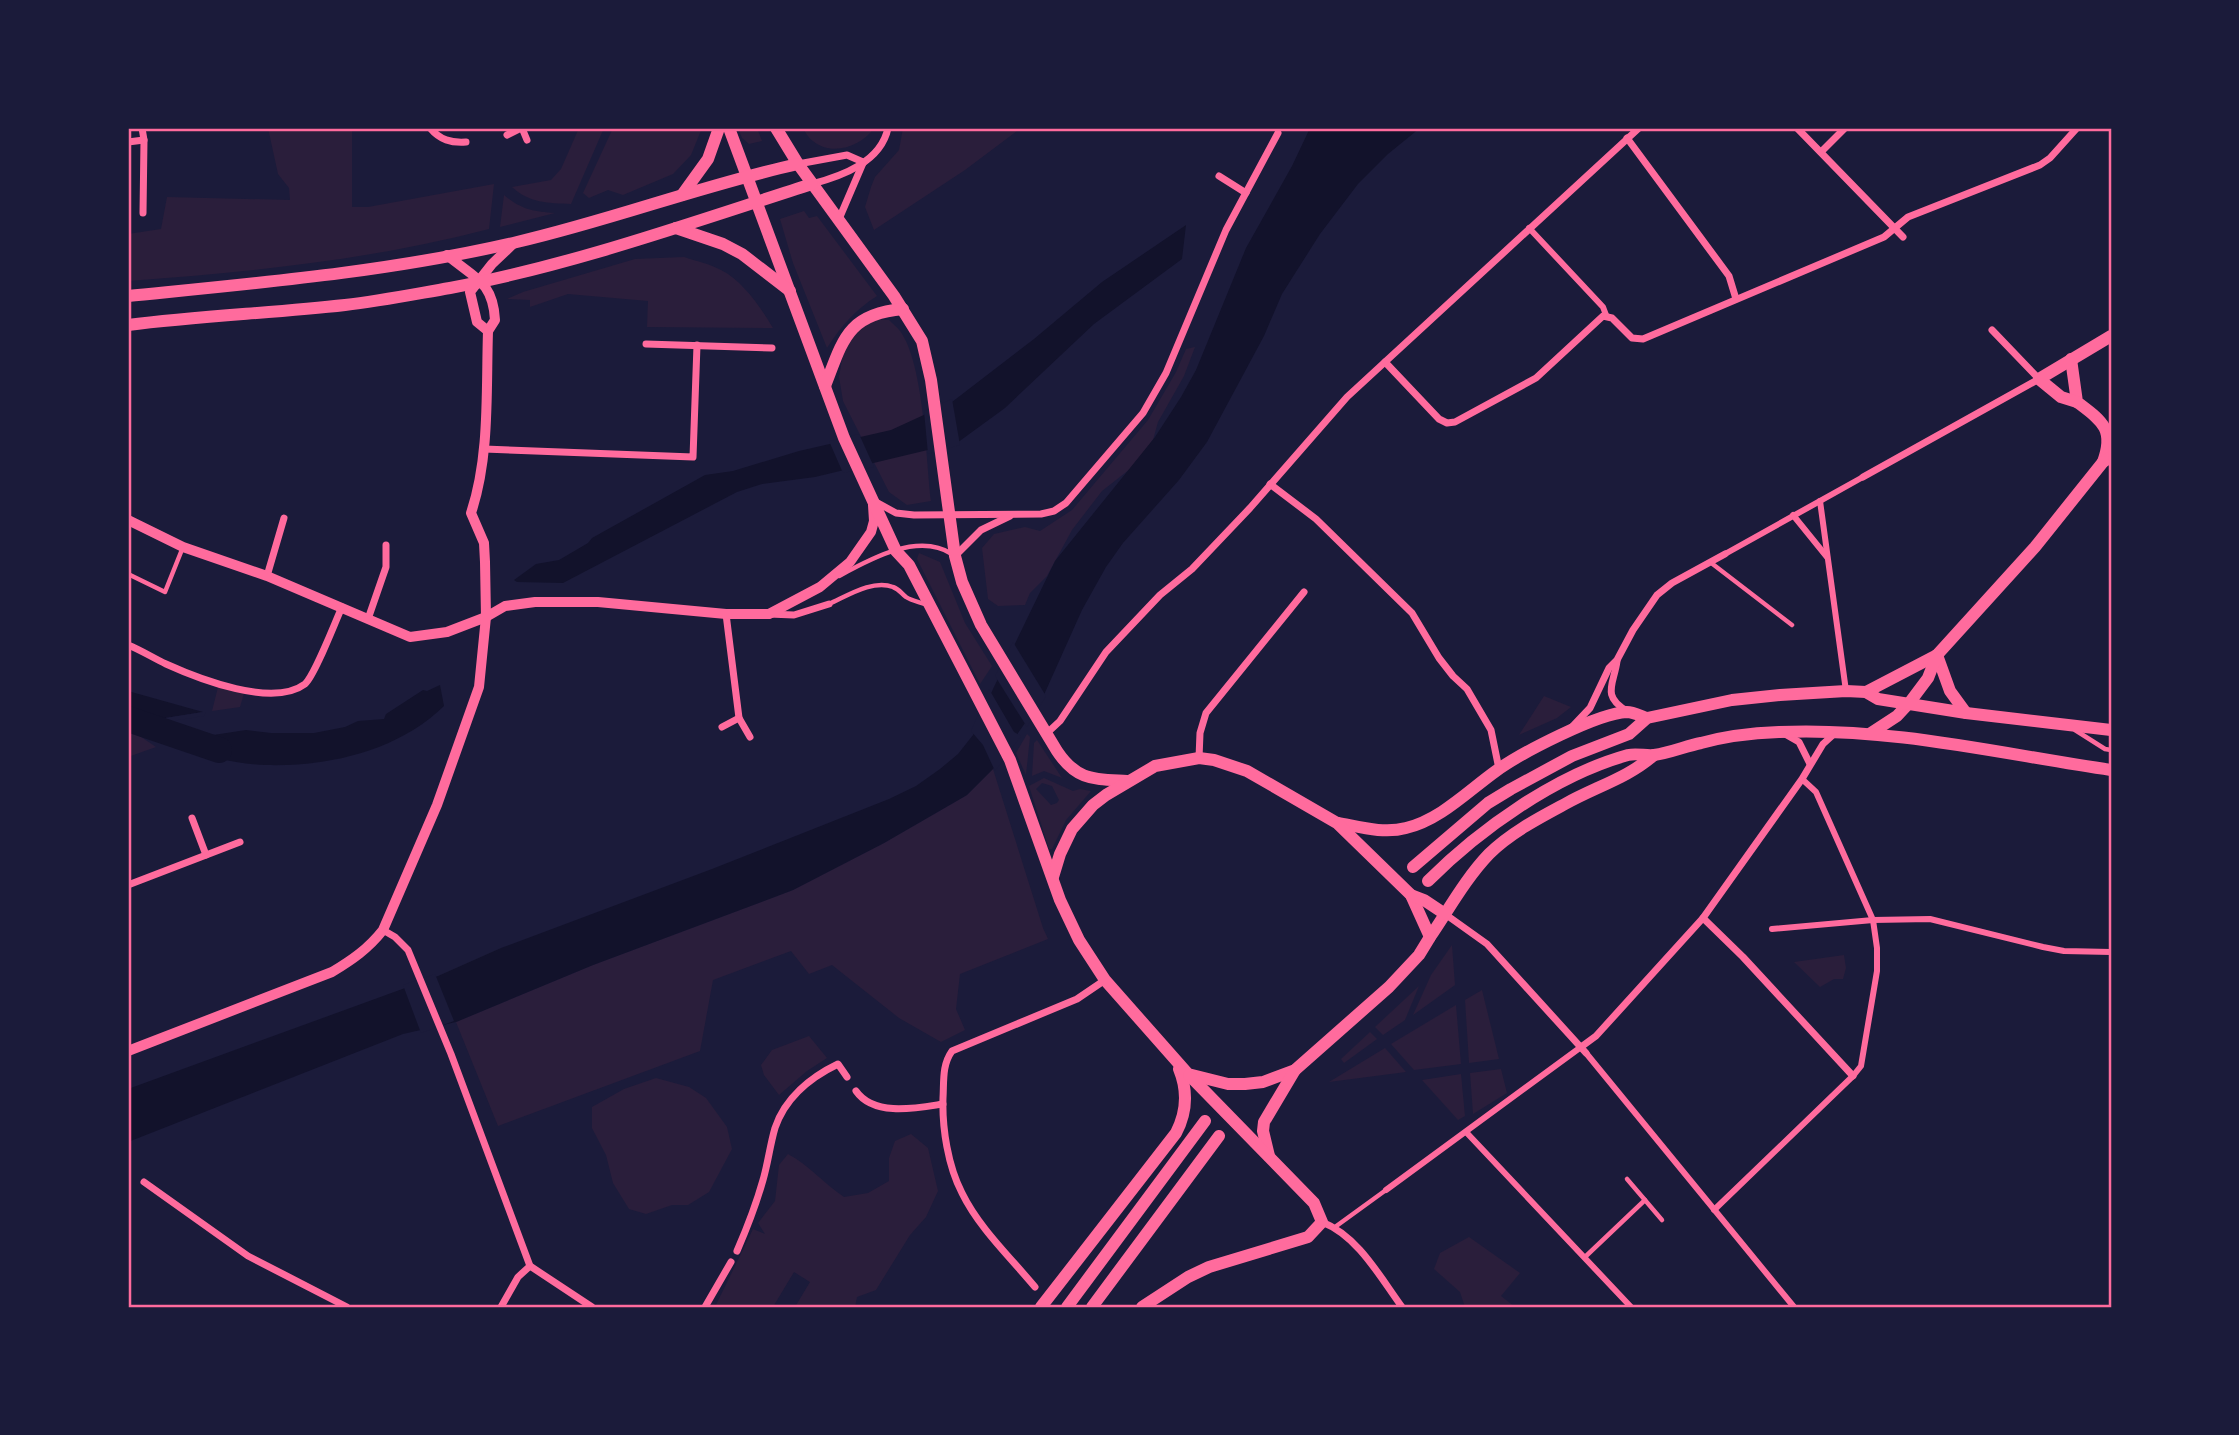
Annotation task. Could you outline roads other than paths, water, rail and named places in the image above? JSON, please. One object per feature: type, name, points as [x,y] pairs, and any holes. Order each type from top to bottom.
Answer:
[{"type":"main road","points":[[682,195],[708,159],[719,128]]},
{"type":"main road","points":[[729,128],[844,438],[896,551],[909,565],[1010,760],[1070,922],[1105,980],[1176,1062],[1314,1203],[1322,1222],[1308,1237],[1209,1267],[1188,1277],[1142,1307]]},
{"type":"main road","points":[[776,128],[798,164],[903,309],[922,341],[928,360],[955,556],[968,601],[1063,761],[1078,774],[1096,780],[1127,781]]},
{"type":"main road","points":[[128,296],[320,276],[514,243],[579,227],[746,176],[798,164]]},
{"type":"main road","points":[[128,325],[198,316],[345,305],[480,282],[676,228],[813,184]]},
{"type":"main road","points":[[676,228],[723,244],[742,254],[791,291]]},
{"type":"main road","points":[[825,386],[839,349],[851,329],[874,313],[903,309]]},
{"type":"main road","points":[[1866,692],[1937,655],[2035,547],[2108,456],[2107,424],[2077,402],[2061,397],[2039,379],[2111,336]]},
{"type":"main road","points":[[2071,359],[2077,402]]},
{"type":"main road","points":[[1871,733],[1897,716],[1910,702],[1928,678],[1937,655]]},
{"type":"main road","points":[[1937,655],[1950,691],[1966,713]]},
{"type":"main road","points":[[1337,823],[1383,830],[1406,828],[1434,817],[1499,769],[1567,733],[1598,720],[1629,712],[1647,718],[1732,701],[1846,691],[1866,692],[1878,699],[1966,713],[2111,730]]},
{"type":"main road","points":[[1413,867],[1489,803],[1572,756],[1629,734],[1647,718]]},
{"type":"main road","points":[[1428,881],[1480,834],[1548,790],[1631,754],[1654,755],[1715,740],[1781,732],[1871,733],[2111,769]]},
{"type":"main road","points":[[1269,1156],[1264,1122],[1295,1070],[1404,973],[1479,866],[1502,843],[1568,802],[1636,770],[1654,755]]},
{"type":"main road","points":[[1053,877],[1066,841],[1093,805],[1127,781],[1155,766],[1199,758],[1230,764],[1247,771],[1337,823],[1411,895],[1430,937]]},
{"type":"main road","points":[[1411,895],[1445,914]]},
{"type":"main road","points":[[1041,1307],[1176,1133],[1186,1102],[1184,1081],[1176,1062]]},
{"type":"main road","points":[[1188,1074],[1228,1084],[1245,1084],[1263,1082],[1295,1070]]},
{"type":"main road","points":[[1067,1307],[1205,1121]]},
{"type":"main road","points":[[1092,1307],[1219,1136]]},
{"type":"street","points":[[142,128],[143,213]]},
{"type":"street","points":[[430,128],[442,139],[466,142]]},
{"type":"street","points":[[507,135],[522,128],[527,140]]},
{"type":"street","points":[[813,184],[847,173],[863,162],[883,142],[888,128]]},
{"type":"street","points":[[1046,734],[1060,721],[1106,652],[1160,595],[1192,569],[1347,397],[1639,128]]},
{"type":"street","points":[[1797,128],[1903,237]]},
{"type":"street","points":[[1821,152],[1845,128]]},
{"type":"street","points":[[1603,316],[1612,318],[1632,338],[1643,339],[1884,237],[1908,217],[2040,165],[2050,158],[2077,128]]},
{"type":"street","points":[[871,496],[885,509],[896,513],[1014,515],[1048,513],[1061,508],[1143,413],[1166,373],[1226,230],[1278,133]]},
{"type":"street","points":[[1627,138],[1729,276],[1736,299]]},
{"type":"street","points":[[128,142],[144,139]]},
{"type":"street","points":[[798,164],[847,155],[863,162]]},
{"type":"street","points":[[839,219],[863,162]]},
{"type":"street","points":[[1219,176],[1246,193]]},
{"type":"street","points":[[1385,362],[1439,419],[1447,423],[1455,422],[1536,378],[1603,316],[1603,307],[1529,228]]},
{"type":"street","points":[[488,331],[477,323],[470,292],[492,264],[514,243]]},
{"type":"street","points":[[128,1051],[332,972],[357,957],[383,930],[437,805],[479,687],[486,617],[484,543],[471,513],[478,493],[484,449],[488,331],[495,320],[492,294],[468,269],[447,256]]},
{"type":"street","points":[[1629,712],[1611,697],[1617,660],[1657,594],[1672,583],[2039,379],[1992,330]]},
{"type":"street","points":[[646,344],[772,348]]},
{"type":"street","points":[[484,449],[693,457],[696,345]]},
{"type":"street","points":[[1270,485],[1316,519],[1412,613],[1439,658],[1467,689],[1491,730],[1499,769]]},
{"type":"street","points":[[769,614],[794,603],[826,583],[850,562],[871,531],[874,521],[871,496]]},
{"type":"street","points":[[1820,501],[1846,691]]},
{"type":"street","points":[[955,556],[981,530],[1014,515]]},
{"type":"street","points":[[1793,515],[1828,558]]},
{"type":"street","points":[[267,576],[284,518]]},
{"type":"street","points":[[128,520],[183,547],[267,576],[410,637],[447,632],[486,617],[505,606],[535,602],[598,602],[726,614],[794,615],[829,604]]},
{"type":"street","points":[[368,620],[386,567],[386,545]]},
{"type":"street","points":[[1199,758],[1200,733],[1206,713],[1304,592]]},
{"type":"street","points":[[128,645],[166,664],[232,688],[272,693],[290,691],[307,682],[342,607]]},
{"type":"street","points":[[726,614],[738,718],[750,737]]},
{"type":"street","points":[[1567,733],[1590,708],[1609,668],[1617,660]]},
{"type":"street","points":[[722,727],[738,718]]},
{"type":"street","points":[[1781,732],[1799,742],[1810,764]]},
{"type":"street","points":[[1386,1190],[1583,1050],[1703,918],[1802,779],[1823,744],[1835,733]]},
{"type":"street","points":[[1714,1210],[1861,1066],[1877,971],[1873,919],[1816,792],[1802,779]]},
{"type":"street","points":[[192,818],[206,855]]},
{"type":"street","points":[[128,885],[240,842]]},
{"type":"street","points":[[1445,914],[1487,944],[1583,1050],[1790,1306]]},
{"type":"street","points":[[1703,918],[1743,957],[1853,1076]]},
{"type":"street","points":[[1772,929],[1873,919],[1930,919],[2064,951],[2111,952]]},
{"type":"street","points":[[383,930],[408,950],[442,1030],[530,1266],[592,1307]]},
{"type":"street","points":[[1035,1287],[974,1213],[961,1191],[949,1153],[943,1104],[944,1066],[952,1051],[1077,999],[1105,980]]},
{"type":"street","points":[[737,1251],[762,1184],[775,1129],[785,1107],[796,1093],[838,1064],[846,1077]]},
{"type":"street","points":[[856,1091],[866,1100],[903,1110],[943,1104]]},
{"type":"street","points":[[1466,1132],[1631,1307]]},
{"type":"street","points":[[144,1182],[248,1256],[346,1307]]},
{"type":"street","points":[[1322,1222],[1335,1227],[1362,1252],[1402,1307]]},
{"type":"street","points":[[705,1307],[731,1262]]},
{"type":"street","points":[[501,1307],[518,1277],[530,1266]]},
{"type":"lane","points":[[826,583],[867,561],[912,547],[931,545],[955,556]]},
{"type":"lane","points":[[128,574],[165,592],[183,547]]},
{"type":"lane","points":[[1710,562],[1792,625]]},
{"type":"lane","points":[[829,604],[869,587],[890,585],[908,598],[929,606]]},
{"type":"lane","points":[[2065,723],[2105,749],[2111,750]]},
{"type":"lane","points":[[1627,1179],[1662,1220]]},
{"type":"lane","points":[[1335,1227],[1386,1190]]},
{"type":"lane","points":[[1585,1256],[1645,1200]]},
{"type":"waterway","points":[[128,719],[219,750]]}]
